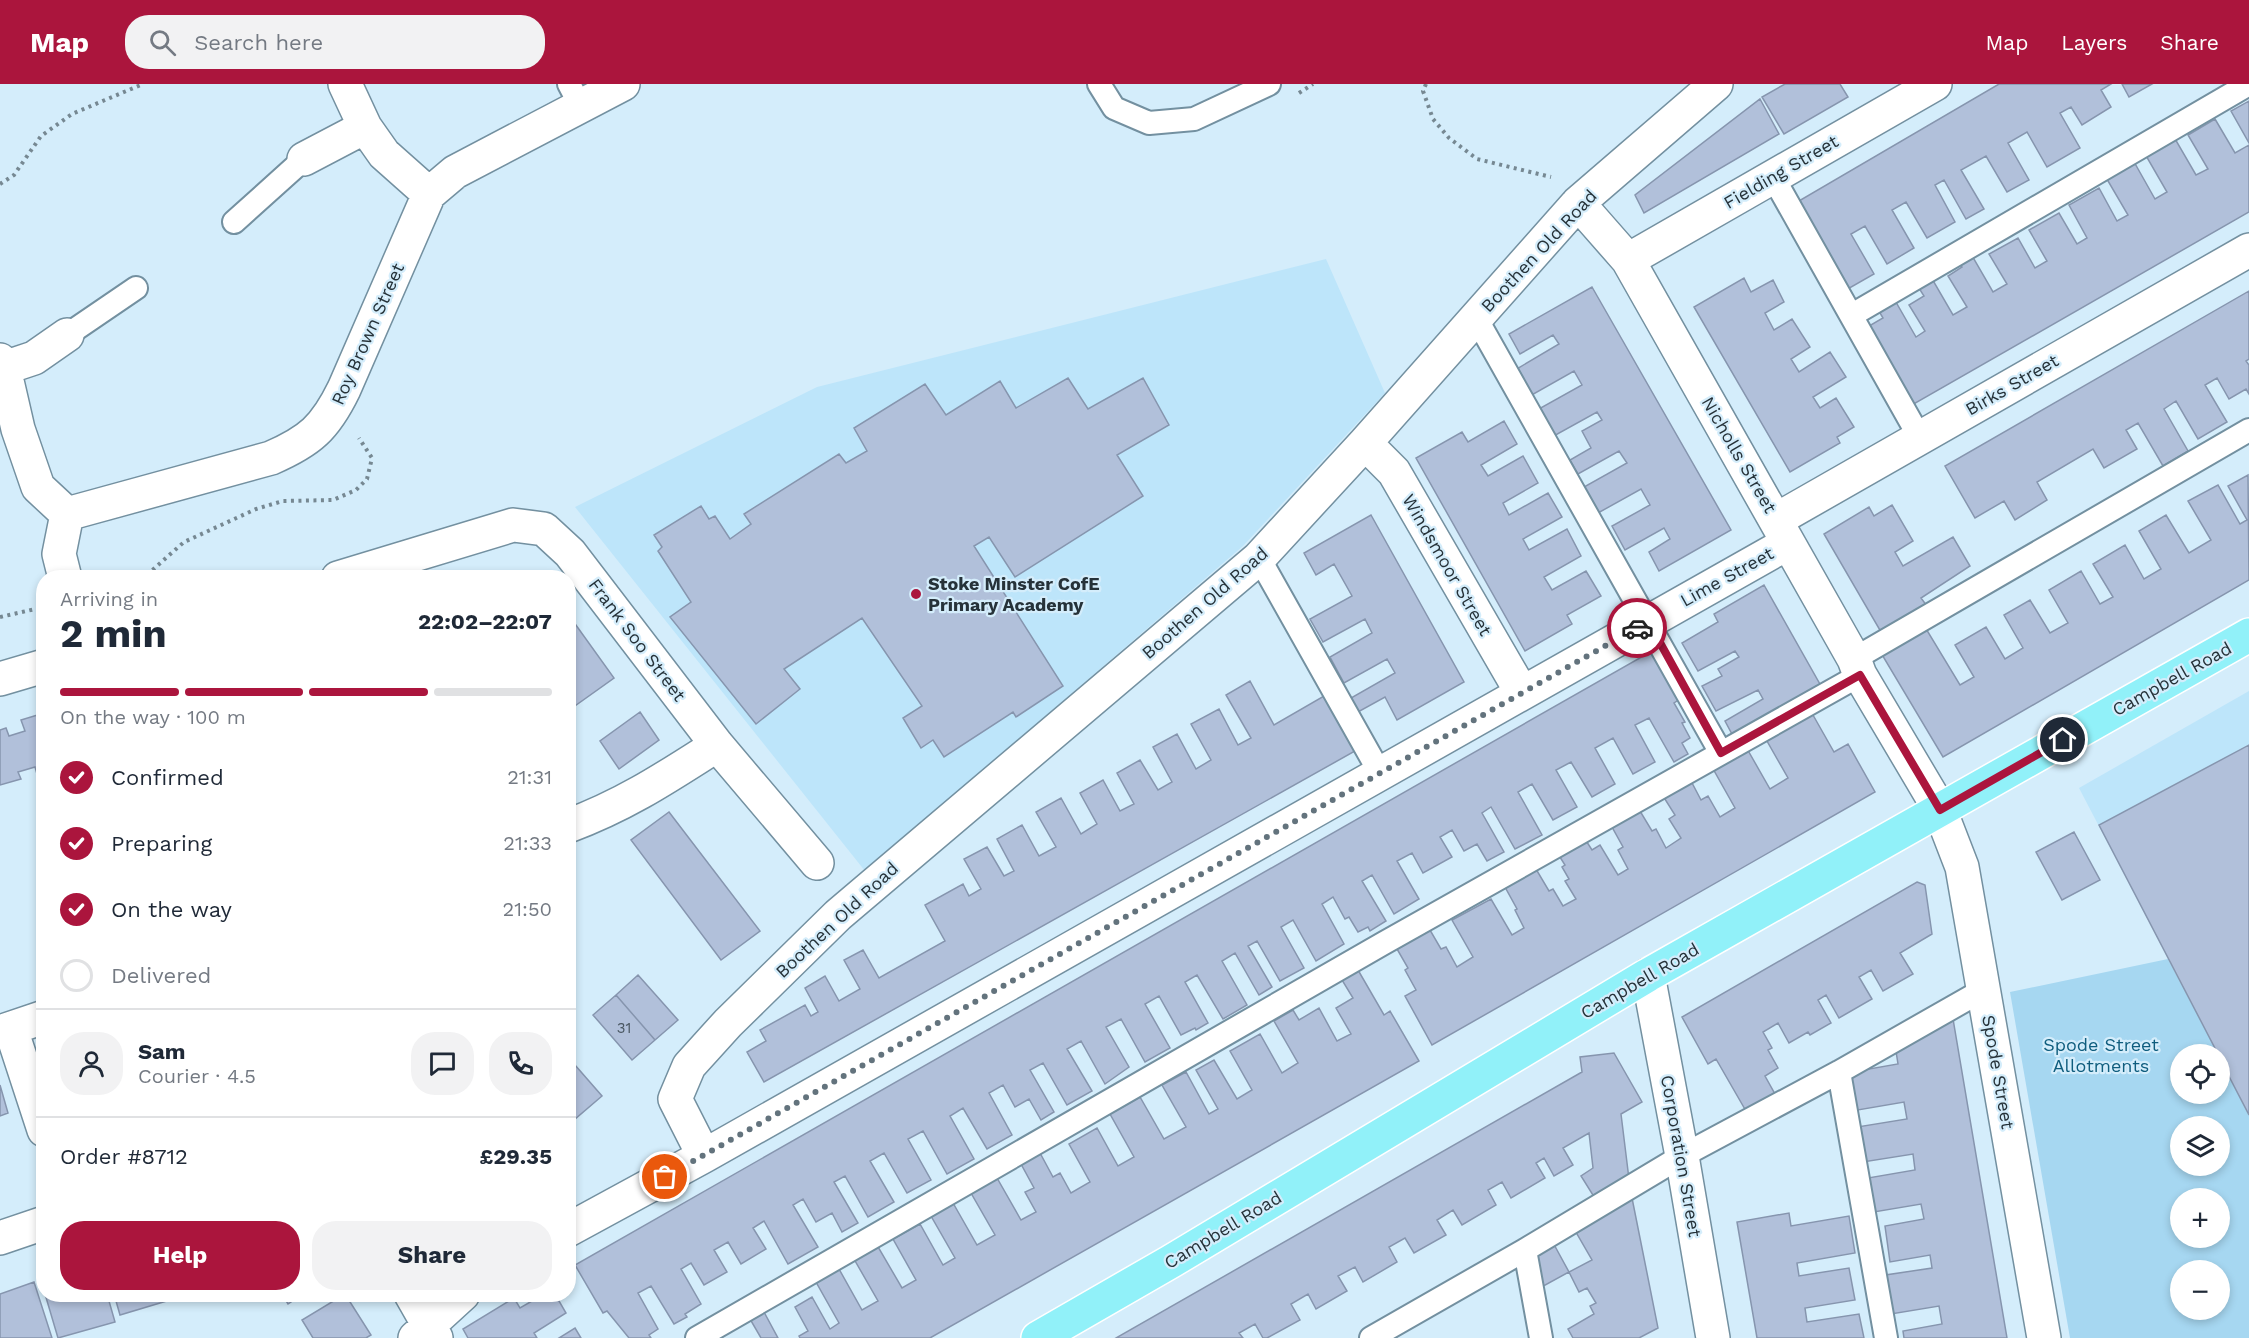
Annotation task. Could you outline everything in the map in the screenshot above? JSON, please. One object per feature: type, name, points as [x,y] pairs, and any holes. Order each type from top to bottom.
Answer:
[{"type":"main road","name":"Campbell Road","points":[[1038,1338],[1170,1262],[1648,975],[2249,635]]},
{"type":"street","points":[[345,84],[365,127],[384,154],[429,194]]},
{"type":"street","name":"Roy Brown Street","points":[[67,514],[271,458],[299,446],[319,431],[333,412],[429,194],[454,172],[575,96],[623,84]]},
{"type":"street","name":"Boothen Old Road","points":[[704,1156],[675,1099],[689,1066],[728,1023],[838,915],[1259,558],[1365,443],[1578,203],[1716,84]]},
{"type":"street","name":"Fielding Street","points":[[1628,260],[1935,84]]},
{"type":"street","points":[[304,159],[365,127]]},
{"type":"street","name":"Nicholls Street","points":[[1578,203],[1628,260],[1940,810]]},
{"type":"street","name":"Birks Street","points":[[1782,531],[1920,438],[2249,250]]},
{"type":"street","points":[[63,570],[59,554],[67,514],[38,487],[18,429],[2,364],[34,358],[67,335]]},
{"type":"street","name":"Windsmoor Street","points":[[1365,443],[1394,472],[1522,693]]},
{"type":"street","name":"Frank Soo Street","points":[[364,570],[513,525],[544,529],[570,553],[717,745],[817,863]]},
{"type":"street","name":"Lime Street","points":[[576,1226],[704,1156],[1648,621],[1782,531]]},
{"type":"street","points":[[0,679],[36,668]]},
{"type":"street","points":[[576,823],[603,813],[654,787],[717,745]]},
{"type":"street","name":"Spode Street","points":[[1940,810],[1962,867],[2044,1338]]},
{"type":"street","name":"Corporation Street","points":[[1648,975],[1682,1156],[1710,1337]]},
{"type":"street","points":[[36,1020],[5,1030],[36,1109]]},
{"type":"street","points":[[0,1238],[36,1226]]},
{"type":"street","points":[[414,1302],[427,1334],[456,1302]]},
{"type":"lane","points":[[1099,84],[1114,108],[1149,123],[1194,119],[1269,84]]},
{"type":"lane","points":[[1852,315],[2249,84]]},
{"type":"lane","points":[[234,222],[304,159]]},
{"type":"lane","points":[[1773,177],[1920,438]]},
{"type":"lane","points":[[67,335],[136,288]]},
{"type":"lane","points":[[1476,318],[1721,753]]},
{"type":"lane","points":[[697,1338],[1384,943],[1721,753],[1857,667],[2249,430]]},
{"type":"lane","points":[[1259,558],[1380,773]]},
{"type":"lane","points":[[1371,1338],[1525,1250],[1682,1156],[1839,1072],[1983,990]]},
{"type":"lane","points":[[1839,1072],[1886,1338]]},
{"type":"lane","points":[[1525,1250],[1541,1338]]},
{"type":"path","points":[[0,184],[14,175],[41,136],[72,114],[143,84]]},
{"type":"path","points":[[1426,84],[1424,91],[1433,119],[1449,138],[1477,159],[1557,178],[1578,203]]},
{"type":"path","points":[[153,570],[184,542],[256,509],[283,501],[333,500],[356,490],[367,479],[372,458],[362,441],[333,412]]},
{"type":"path","points":[[0,617],[36,608]]},
{"type":"shaded area","name":"Stoke Minster CofE Primary Academy","points":[[1326,259],[1385,393],[1243,546],[865,871],[575,507],[817,387]]},
{"type":"shaded area","points":[[2249,691],[2249,1115],[2230,1078],[2230,1044],[2213,1044],[2079,788]]},
{"type":"green space","name":"Spode Street Allotments","points":[[2168,959],[2213,1044],[2170,1044],[2170,1104],[2230,1104],[2230,1078],[2249,1115],[2249,1338],[2070,1338],[2010,992]]},
{"type":"building","points":[[1785,84],[1840,84],[1848,97],[1784,134],[1762,97]]},
{"type":"building","points":[[1999,84],[2111,84],[2101,90],[2111,107],[2082,125],[2071,107],[2060,113],[2080,148],[2047,167],[2027,132],[2008,143],[2029,180],[2007,192],[1986,156],[1961,170],[1984,209],[1966,219],[1944,180],[1935,185],[1955,222],[1927,238],[1906,202],[1892,210],[1914,248],[1887,264],[1865,226],[1851,234],[1874,274],[1846,290],[1792,205]]},
{"type":"building","points":[[2122,84],[2152,84],[2129,97]]},
{"type":"building","points":[[1760,99],[1779,134],[1644,213],[1635,195]]},
{"type":"building","points":[[2249,101],[2249,143],[2231,111]]},
{"type":"building","points":[[2215,119],[2235,153],[2249,145],[2249,212],[1905,409],[1869,326],[1883,318],[1876,306],[1893,297],[1916,337],[1925,331],[1909,305],[1924,296],[1917,285],[1931,277],[1953,315],[1967,307],[1948,276],[1962,267],[1954,254],[1967,247],[1993,292],[2007,284],[1989,254],[2018,238],[2035,268],[2047,261],[2029,230],[2059,213],[2077,244],[2087,238],[2069,205],[2099,188],[2117,221],[2128,215],[2101,169],[2129,153],[2155,199],[2167,192],[2145,154],[2174,137],[2196,175],[2208,169],[2188,135]]},
{"type":"building","points":[[1744,278],[1751,292],[1773,280],[1784,302],[1765,313],[1774,330],[1792,319],[1810,347],[1791,359],[1799,372],[1830,352],[1846,377],[1813,397],[1820,408],[1836,398],[1854,427],[1837,437],[1840,443],[1790,472],[1694,307]]},
{"type":"building","points":[[1592,287],[1731,530],[1659,571],[1649,552],[1670,539],[1664,528],[1625,550],[1612,526],[1650,505],[1641,489],[1598,513],[1584,487],[1627,463],[1619,451],[1578,474],[1570,460],[1591,448],[1582,431],[1602,420],[1597,412],[1552,437],[1537,410],[1582,385],[1574,371],[1530,396],[1515,370],[1559,344],[1553,335],[1520,354],[1509,334]]},
{"type":"building","points":[[2249,291],[2249,359],[2246,361],[2249,365],[2249,394],[2246,389],[2229,399],[2217,378],[2205,385],[2227,422],[2198,439],[2176,401],[2164,409],[2188,451],[2163,466],[2138,423],[2126,430],[2137,449],[2104,468],[2093,449],[2037,482],[2047,500],[2015,520],[2004,501],[1975,518],[1945,466]]},
{"type":"building","points":[[1068,378],[1088,409],[1143,378],[1169,425],[1117,455],[1143,496],[1015,577],[989,537],[974,546],[1063,686],[1016,717],[1013,712],[944,757],[933,740],[921,748],[903,718],[922,706],[862,618],[784,669],[800,689],[756,724],[670,617],[691,602],[658,551],[662,547],[654,535],[701,506],[709,519],[715,516],[730,539],[751,524],[744,514],[839,454],[846,463],[867,451],[854,428],[925,384],[946,415],[1000,381],[1016,408]]},
{"type":"building","points":[[1504,421],[1517,444],[1481,465],[1488,476],[1523,456],[1538,483],[1503,503],[1509,515],[1548,493],[1562,517],[1523,539],[1529,550],[1567,529],[1581,556],[1544,577],[1552,590],[1586,571],[1601,596],[1567,615],[1572,624],[1525,651],[1416,458],[1462,432],[1468,442]]},
{"type":"building","points":[[2248,475],[2249,580],[1943,757],[1881,653],[1925,627],[1960,685],[1974,677],[1955,645],[1986,627],[2005,659],[2023,648],[2004,615],[2030,600],[2050,633],[2068,623],[2049,590],[2081,571],[2100,604],[2113,597],[2093,564],[2125,545],[2144,579],[2161,569],[2139,531],[2166,515],[2189,553],[2211,540],[2188,501],[2218,485],[2240,524],[2247,520],[2228,486]]},
{"type":"building","points":[[1892,505],[1913,541],[1895,552],[1903,566],[1953,537],[1970,566],[1921,598],[1927,606],[1881,632],[1824,534],[1869,507],[1874,516]]},
{"type":"building","points":[[1371,515],[1464,682],[1397,720],[1385,697],[1358,712],[1351,698],[1395,673],[1387,659],[1344,683],[1330,657],[1372,633],[1365,619],[1323,642],[1310,619],[1352,596],[1334,564],[1316,575],[1304,553]]},
{"type":"building","points":[[1764,585],[1821,686],[1733,736],[1725,721],[1763,699],[1758,690],[1716,711],[1702,686],[1722,676],[1718,669],[1739,657],[1735,651],[1698,671],[1682,643],[1718,622],[1714,614]]},
{"type":"building","points":[[576,625],[614,678],[576,705]]},
{"type":"building","points":[[1652,651],[1680,699],[1674,703],[1685,722],[1682,723],[1690,738],[1682,743],[1688,754],[1674,762],[1649,718],[1635,725],[1655,762],[1633,774],[1613,738],[1595,748],[1615,784],[1592,797],[1571,762],[1556,770],[1577,807],[1553,820],[1532,784],[1518,792],[1542,835],[1515,849],[1491,807],[1482,813],[1504,852],[1487,861],[1477,844],[1464,851],[1452,830],[1440,837],[1452,857],[1423,873],[1412,853],[1397,861],[1419,899],[1394,914],[1372,875],[1362,881],[1386,921],[1370,931],[1368,927],[1358,932],[1349,917],[1345,919],[1333,897],[1322,904],[1344,944],[1316,961],[1293,920],[1281,927],[1304,968],[1280,981],[1257,941],[1248,946],[1272,987],[1259,995],[1235,953],[1222,961],[1247,1005],[1223,1019],[1197,975],[1185,982],[1208,1023],[1196,1030],[1195,1028],[1181,1035],[1159,996],[1145,1004],[1170,1048],[1145,1062],[1121,1019],[1106,1027],[1129,1067],[1105,1084],[1081,1041],[1067,1049],[1092,1091],[1067,1105],[1043,1063],[1030,1070],[1054,1112],[1041,1120],[1029,1099],[1015,1107],[1003,1085],[989,1093],[1012,1135],[987,1149],[963,1108],[950,1116],[974,1159],[947,1174],[923,1131],[908,1139],[931,1180],[907,1193],[884,1153],[870,1161],[894,1202],[868,1217],[845,1176],[834,1182],[858,1223],[842,1232],[832,1213],[816,1222],[803,1199],[793,1205],[818,1247],[788,1264],[764,1221],[753,1228],[766,1249],[741,1264],[728,1242],[714,1250],[727,1272],[704,1285],[691,1263],[681,1269],[701,1304],[685,1314],[687,1317],[674,1324],[651,1286],[638,1293],[658,1329],[649,1335],[651,1338],[629,1338],[607,1311],[603,1313],[576,1264]]},
{"type":"building","points":[[1250,681],[1274,725],[1324,696],[1355,751],[764,1082],[747,1052],[766,1041],[760,1030],[805,1005],[811,1016],[818,1012],[805,988],[825,976],[839,1001],[860,989],[844,960],[863,950],[879,978],[945,941],[925,905],[963,884],[969,896],[981,889],[964,859],[987,847],[1004,876],[1014,871],[997,839],[1022,825],[1039,856],[1056,847],[1036,812],[1061,798],[1081,834],[1097,824],[1080,793],[1103,780],[1120,811],[1134,804],[1117,773],[1140,760],[1158,790],[1172,782],[1153,747],[1177,734],[1196,769],[1211,760],[1191,724],[1219,709],[1238,745],[1251,738],[1226,695]]},
{"type":"building","points":[[1809,708],[1834,752],[1848,744],[1875,792],[1432,1045],[1405,996],[1416,990],[1405,970],[1408,968],[1397,949],[1430,930],[1441,949],[1446,947],[1457,967],[1473,957],[1452,920],[1491,899],[1512,935],[1524,928],[1505,887],[1536,869],[1549,891],[1553,889],[1563,906],[1576,899],[1565,881],[1569,879],[1562,867],[1565,865],[1558,854],[1585,839],[1592,850],[1600,845],[1618,875],[1628,869],[1618,850],[1623,847],[1612,827],[1640,811],[1652,831],[1656,829],[1666,848],[1681,838],[1669,819],[1675,815],[1663,796],[1691,781],[1701,800],[1708,796],[1720,817],[1735,808],[1712,767],[1746,747],[1770,789],[1788,778],[1763,734]]},
{"type":"building","points":[[640,712],[659,740],[619,769],[600,741]]},
{"type":"building","points":[[36,715],[36,770],[35,767],[18,772],[21,779],[0,785],[0,730],[6,728],[9,736],[25,731],[21,720]]},
{"type":"building","points":[[2249,745],[2249,1115],[2230,1078],[2230,1044],[2213,1044],[2099,825]]},
{"type":"building","points":[[669,812],[760,931],[721,960],[631,840]]},
{"type":"building","points":[[2074,832],[2100,880],[2062,900],[2036,852]]},
{"type":"building","points":[[1917,882],[1925,885],[1932,934],[1900,953],[1913,974],[1883,991],[1871,970],[1859,977],[1872,999],[1839,1018],[1826,995],[1818,1000],[1831,1023],[1810,1035],[1808,1032],[1789,1043],[1778,1023],[1763,1032],[1772,1048],[1768,1050],[1778,1068],[1765,1076],[1775,1094],[1746,1111],[1716,1059],[1708,1064],[1682,1017]]},
{"type":"building","points":[[1358,970],[1384,1015],[1390,1011],[1419,1061],[930,1338],[800,1338],[799,1336],[808,1331],[795,1307],[812,1297],[830,1329],[839,1323],[816,1282],[839,1269],[862,1310],[878,1301],[854,1259],[877,1245],[902,1288],[916,1280],[893,1239],[920,1224],[943,1265],[955,1258],[931,1216],[953,1203],[977,1245],[995,1235],[971,1193],[997,1178],[1021,1220],[1036,1212],[1025,1192],[1034,1188],[1021,1164],[1040,1153],[1053,1177],[1060,1173],[1071,1193],[1090,1182],[1069,1144],[1097,1128],[1118,1166],[1134,1157],[1110,1114],[1140,1097],[1164,1139],[1186,1127],[1162,1085],[1186,1072],[1209,1114],[1218,1109],[1196,1070],[1214,1060],[1237,1099],[1252,1090],[1230,1051],[1260,1034],[1282,1073],[1298,1063],[1274,1021],[1293,1010],[1299,1020],[1319,1008],[1337,1041],[1351,1034],[1336,1008],[1353,998],[1342,980]]},
{"type":"building","points":[[638,975],[678,1020],[655,1040],[616,995]]},
{"type":"building","points":[[616,995],[655,1040],[632,1060],[593,1015]]},
{"type":"building","points":[[1952,1013],[2007,1338],[1904,1338],[1903,1331],[1942,1324],[1939,1306],[1885,1315],[1879,1276],[1932,1268],[1930,1255],[1890,1262],[1885,1226],[1924,1219],[1921,1204],[1868,1213],[1862,1179],[1915,1170],[1913,1154],[1863,1162],[1857,1127],[1907,1119],[1904,1102],[1852,1111],[1846,1073],[1898,1064],[1895,1045]]},
{"type":"building","points":[[1614,1053],[1642,1102],[1621,1114],[1629,1179],[1596,1200],[1581,1176],[1593,1168],[1589,1133],[1563,1148],[1573,1165],[1554,1176],[1544,1158],[1536,1163],[1545,1178],[1511,1198],[1502,1182],[1488,1190],[1496,1205],[1462,1225],[1453,1210],[1437,1220],[1446,1235],[1414,1253],[1405,1238],[1389,1247],[1397,1262],[1363,1282],[1355,1267],[1338,1276],[1347,1291],[1316,1309],[1308,1294],[1291,1304],[1300,1320],[1267,1338],[1263,1338],[1255,1324],[1239,1333],[1243,1338],[1116,1338],[1582,1072],[1580,1057]]},
{"type":"building","points":[[576,1066],[602,1096],[576,1118]]},
{"type":"building","points":[[0,1085],[8,1113],[0,1116]]},
{"type":"building","points":[[1631,1193],[1658,1328],[1639,1338],[1573,1338],[1568,1329],[1594,1314],[1590,1306],[1596,1303],[1587,1288],[1579,1292],[1569,1272],[1592,1260],[1573,1227]]},
{"type":"building","points":[[1789,1213],[1791,1226],[1849,1216],[1855,1253],[1797,1263],[1799,1276],[1849,1268],[1855,1300],[1805,1308],[1807,1322],[1859,1314],[1864,1338],[1757,1338],[1737,1222]]},
{"type":"building","points":[[1551,1239],[1569,1272],[1538,1289],[1521,1255]]},
{"type":"building","points":[[34,1282],[36,1302],[40,1302],[52,1338],[0,1338],[0,1294]]},
{"type":"building","points":[[47,1302],[109,1302],[115,1322],[58,1338]]},
{"type":"building","points":[[116,1302],[163,1302],[120,1315]]},
{"type":"building","points":[[332,1302],[350,1302],[371,1335],[366,1338],[313,1338],[302,1320]]},
{"type":"building","points":[[507,1302],[516,1302],[520,1308],[530,1302],[560,1302],[566,1313],[534,1333],[537,1338],[468,1338],[463,1329]]},
{"type":"building","points":[[764,1312],[778,1338],[761,1338],[750,1319]]},
{"type":"building","points":[[575,1328],[581,1338],[559,1338]]},
{"type":"way so far","points":[[665,1177],[1637,628]]},
{"type":"place","name":"Stoke Minster CofE Primary Academy","points":[[916,594]]},
{"type":"route","points":[[1637,628],[1648,621],[1721,753],[1860,675],[1940,810],[2063,740]]}]
